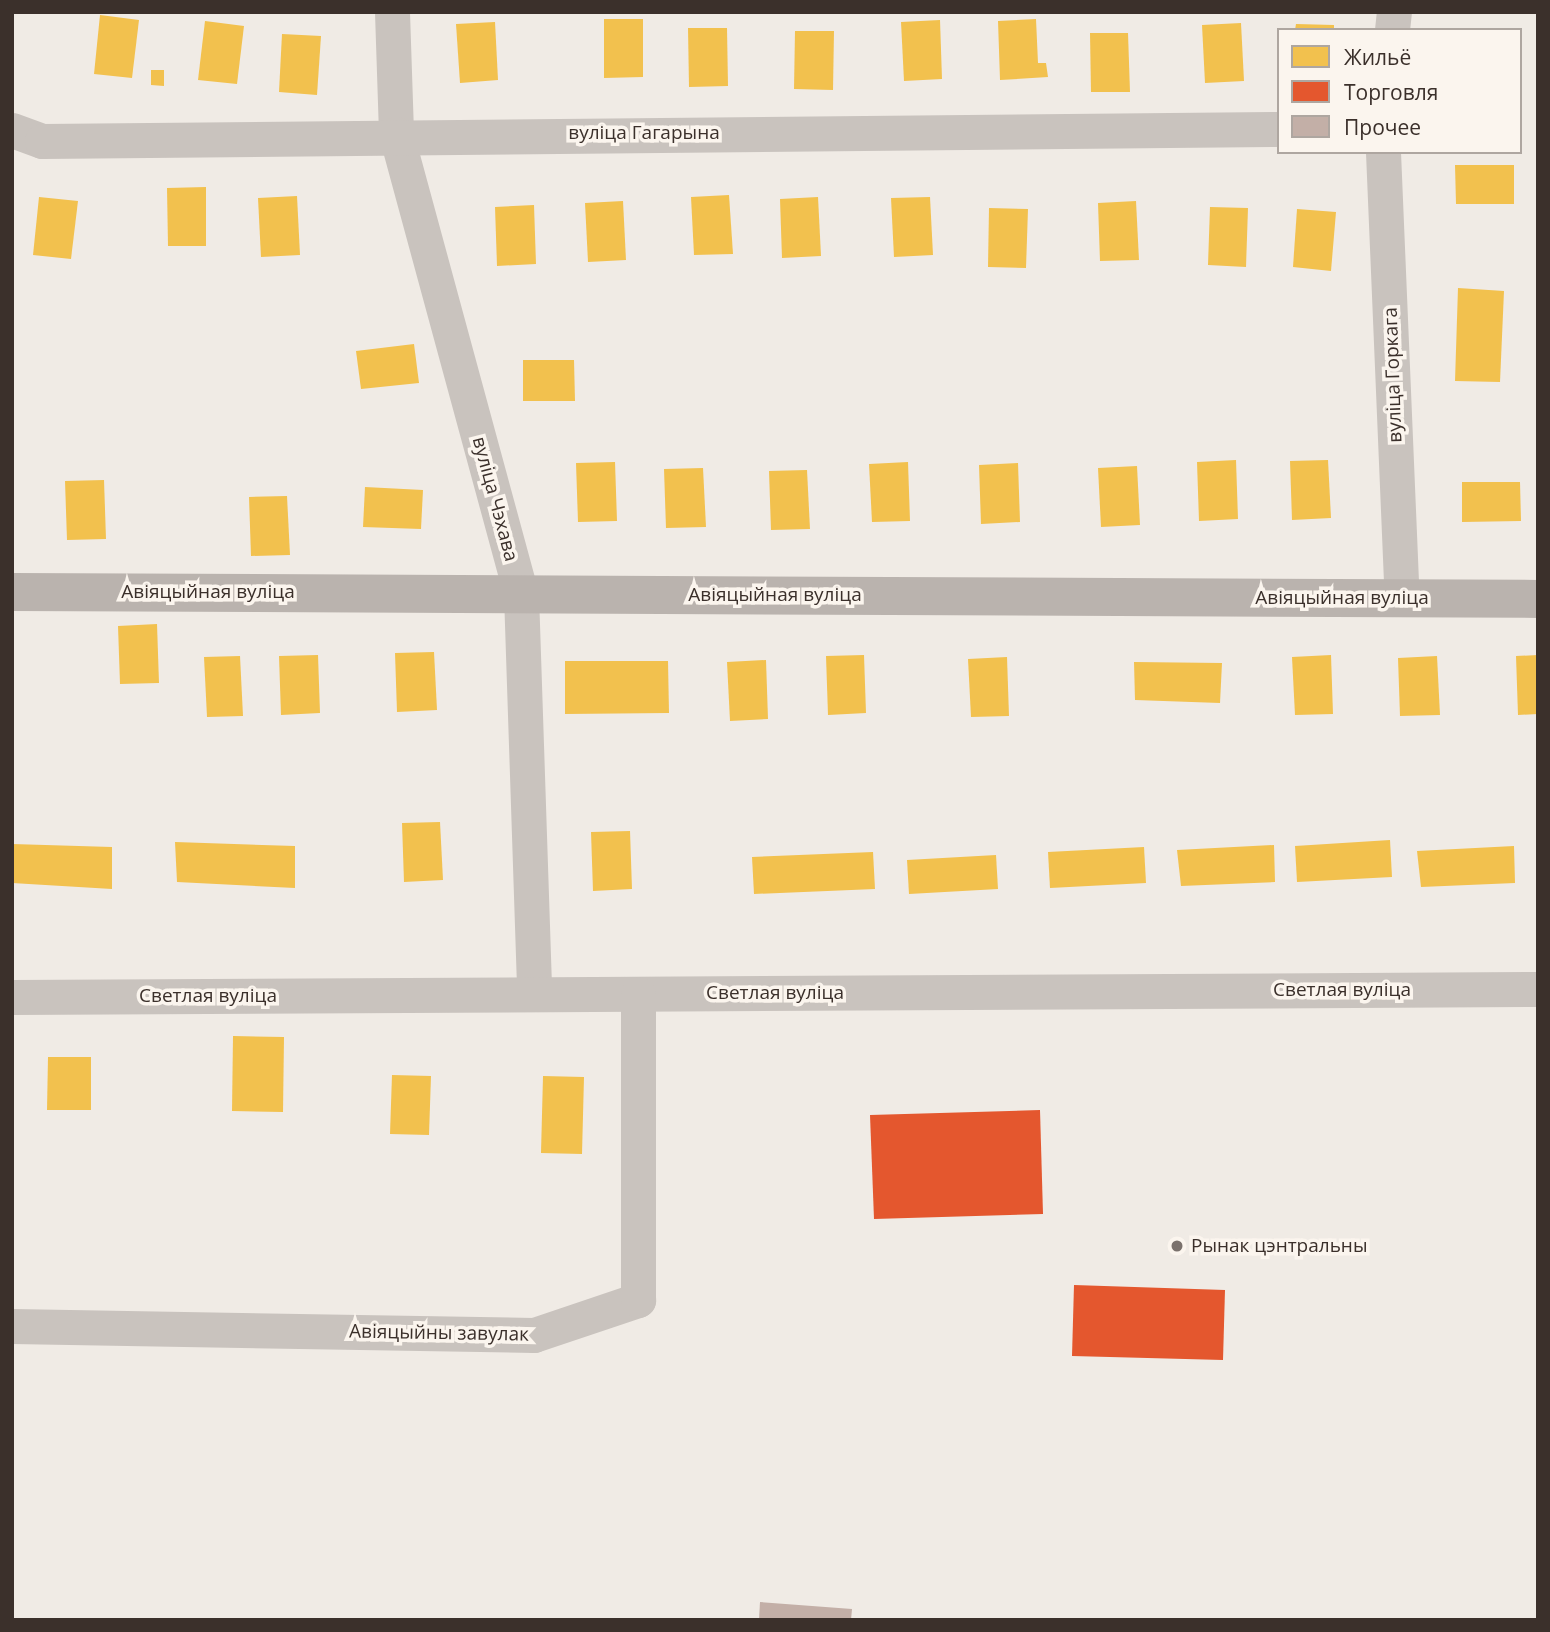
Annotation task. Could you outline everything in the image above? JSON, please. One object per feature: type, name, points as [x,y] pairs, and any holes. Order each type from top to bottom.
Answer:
[{"type":"street","name":"вуліца Чэхава","points":[[392,12],[396,134],[521,594],[534,995]]},
{"type":"street","name":"вуліца Гагарына","points":[[12,130],[42,141],[396,134],[1277,129]]},
{"type":"street","name":"вуліца Горкага","points":[[1383,154],[1402,598]]},
{"type":"street","name":"Авіяцыйная вуліца","points":[[12,592],[1538,599]]},
{"type":"street","name":"Светлая вуліца","points":[[12,997],[1538,989]]},
{"type":"street","name":"Авіяцыйны завулак","points":[[12,1326],[534,1335],[638,1300],[638,994]]},
{"type":"building: Жильё","points":[[100,15],[139,20],[132,78],[94,74]]},
{"type":"building: Жильё","points":[[604,19],[643,19],[643,77],[604,78]]},
{"type":"building: Жильё","points":[[1036,19],[1038,63],[1046,63],[1048,77],[1000,80],[998,21]]},
{"type":"building: Жильё","points":[[940,20],[942,79],[904,81],[901,22]]},
{"type":"building: Жильё","points":[[205,21],[244,26],[237,84],[198,80]]},
{"type":"building: Жильё","points":[[495,22],[498,80],[460,83],[456,24]]},
{"type":"building: Жильё","points":[[1241,23],[1244,81],[1205,83],[1202,25]]},
{"type":"building: Жильё","points":[[1296,24],[1334,25],[1334,28],[1295,28]]},
{"type":"building: Жильё","points":[[688,28],[727,28],[728,86],[689,87]]},
{"type":"building: Жильё","points":[[795,31],[834,31],[833,90],[794,89]]},
{"type":"building: Жильё","points":[[1090,33],[1128,33],[1130,92],[1091,92]]},
{"type":"building: Жильё","points":[[282,34],[321,36],[317,95],[279,92]]},
{"type":"building: Жильё","points":[[151,70],[164,70],[164,86],[151,85]]},
{"type":"building: Жильё","points":[[1455,165],[1514,165],[1514,204],[1456,204]]},
{"type":"building: Жильё","points":[[206,187],[206,246],[168,246],[167,188]]},
{"type":"building: Жильё","points":[[729,195],[733,254],[694,255],[691,197]]},
{"type":"building: Жильё","points":[[297,196],[300,255],[261,257],[258,198]]},
{"type":"building: Жильё","points":[[39,197],[78,201],[71,259],[33,255]]},
{"type":"building: Жильё","points":[[818,197],[821,256],[782,258],[780,199]]},
{"type":"building: Жильё","points":[[930,197],[933,255],[894,257],[891,198]]},
{"type":"building: Жильё","points":[[623,201],[626,260],[588,262],[585,203]]},
{"type":"building: Жильё","points":[[1136,201],[1139,260],[1100,261],[1098,203]]},
{"type":"building: Жильё","points":[[534,205],[536,264],[497,266],[495,207]]},
{"type":"building: Жильё","points":[[1210,207],[1248,208],[1246,267],[1208,265]]},
{"type":"building: Жильё","points":[[989,208],[1028,209],[1026,268],[988,267]]},
{"type":"building: Жильё","points":[[1297,209],[1336,212],[1331,271],[1293,267]]},
{"type":"building: Жильё","points":[[1458,288],[1504,291],[1500,382],[1455,381]]},
{"type":"building: Жильё","points":[[414,344],[419,383],[361,389],[356,351]]},
{"type":"building: Жильё","points":[[523,360],[574,360],[575,401],[523,401]]},
{"type":"building: Жильё","points":[[1236,460],[1238,519],[1199,521],[1197,462]]},
{"type":"building: Жильё","points":[[1328,460],[1331,518],[1292,520],[1290,461]]},
{"type":"building: Жильё","points":[[615,462],[617,521],[578,522],[576,463]]},
{"type":"building: Жильё","points":[[908,462],[910,521],[872,522],[869,464]]},
{"type":"building: Жильё","points":[[1018,463],[1020,522],[981,524],[979,465]]},
{"type":"building: Жильё","points":[[1137,466],[1140,525],[1101,527],[1098,468]]},
{"type":"building: Жильё","points":[[703,468],[706,527],[666,528],[664,469]]},
{"type":"building: Жильё","points":[[807,470],[810,529],[771,530],[769,471]]},
{"type":"building: Жильё","points":[[104,480],[106,539],[67,540],[65,481]]},
{"type":"building: Жильё","points":[[1462,482],[1520,482],[1521,521],[1462,522]]},
{"type":"building: Жильё","points":[[365,487],[423,490],[421,529],[363,527]]},
{"type":"building: Жильё","points":[[287,496],[290,555],[251,556],[249,497]]},
{"type":"building: Жильё","points":[[157,624],[159,683],[120,684],[118,626]]},
{"type":"building: Жильё","points":[[434,652],[437,710],[397,712],[395,653]]},
{"type":"building: Жильё","points":[[318,655],[320,713],[281,715],[279,656]]},
{"type":"building: Жильё","points":[[864,655],[866,713],[828,715],[826,656]]},
{"type":"building: Жильё","points":[[1331,655],[1333,714],[1295,715],[1292,657]]},
{"type":"building: Жильё","points":[[1538,655],[1538,714],[1518,715],[1516,656]]},
{"type":"building: Жильё","points":[[240,656],[243,716],[207,717],[204,657]]},
{"type":"building: Жильё","points":[[1437,656],[1440,715],[1400,716],[1398,658]]},
{"type":"building: Жильё","points":[[1007,657],[1009,716],[971,717],[968,659]]},
{"type":"building: Жильё","points":[[766,660],[768,719],[730,721],[727,662]]},
{"type":"building: Жильё","points":[[565,661],[668,661],[669,713],[565,714]]},
{"type":"building: Жильё","points":[[1134,662],[1222,663],[1220,703],[1135,700]]},
{"type":"building: Жильё","points":[[440,822],[443,880],[404,882],[402,823]]},
{"type":"building: Жильё","points":[[630,831],[632,889],[593,891],[591,832]]},
{"type":"building: Жильё","points":[[1390,840],[1392,877],[1297,882],[1295,846]]},
{"type":"building: Жильё","points":[[175,842],[295,846],[295,888],[177,882]]},
{"type":"building: Жильё","points":[[12,844],[112,847],[112,889],[12,883]]},
{"type":"building: Жильё","points":[[1274,845],[1275,882],[1181,886],[1177,850]]},
{"type":"building: Жильё","points":[[1514,846],[1515,883],[1421,887],[1417,851]]},
{"type":"building: Жильё","points":[[1144,847],[1146,883],[1050,888],[1048,852]]},
{"type":"building: Жильё","points":[[873,852],[875,889],[754,894],[752,857]]},
{"type":"building: Жильё","points":[[996,855],[998,889],[909,894],[907,860]]},
{"type":"building: Жильё","points":[[233,1036],[284,1037],[283,1112],[232,1111]]},
{"type":"building: Жильё","points":[[48,1057],[91,1057],[91,1110],[47,1110]]},
{"type":"building: Жильё","points":[[392,1075],[431,1076],[429,1135],[390,1134]]},
{"type":"building: Жильё","points":[[543,1076],[584,1077],[582,1154],[541,1153]]},
{"type":"building: Торговля","points":[[1040,1110],[1043,1214],[874,1219],[870,1115]]},
{"type":"building: Торговля","points":[[1074,1285],[1225,1290],[1223,1360],[1072,1356]]},
{"type":"building: Прочее","points":[[760,1602],[852,1609],[851,1620],[759,1620]]},
{"type":"place","name":"Рынак цэнтральны","points":[[1177,1246]]}]
